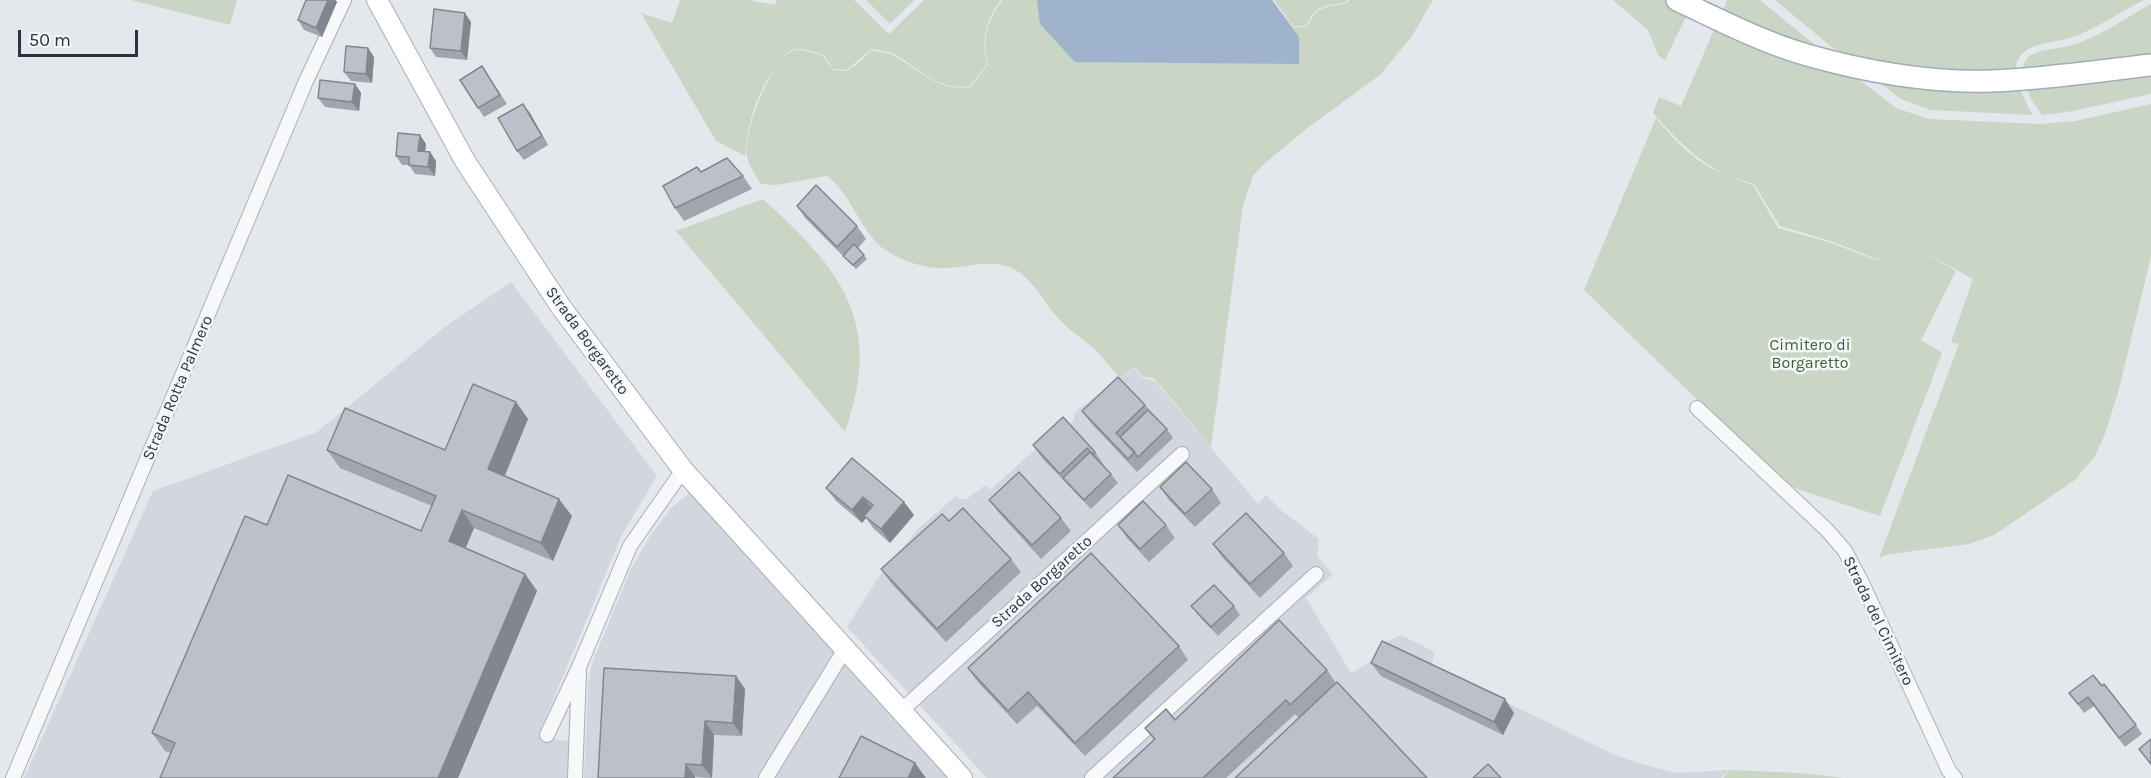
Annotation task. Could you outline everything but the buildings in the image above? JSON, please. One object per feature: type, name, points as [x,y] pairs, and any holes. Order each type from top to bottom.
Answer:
[{"type":"main road","points":[[1677,0],[1760,39],[1806,55],[1851,67],[1902,76],[1990,81],[2030,79],[2151,65]]},
{"type":"street","name":"Strada Rotta Palmero","points":[[13,778],[306,81],[344,0]]},
{"type":"street","name":"Strada Borgaretto","points":[[377,0],[465,161],[561,308],[683,470],[901,711],[954,774]]},
{"type":"street","name":"Strada del Cimitero","points":[[1696,408],[1827,530],[1845,550],[1948,771],[1955,778]]},
{"type":"street","name":"Strada Borgaretto","points":[[901,711],[1182,454]]},
{"type":"street","points":[[547,735],[579,667],[630,546],[683,470]]},
{"type":"street","points":[[1092,778],[1316,574]]},
{"type":"street","points":[[766,778],[845,649]]},
{"type":"street","points":[[575,778],[579,667]]},
{"type":"shaded area","points":[[511,282],[657,476],[622,535],[541,729],[554,739],[571,742],[569,778],[24,778],[153,491],[317,432],[445,327]]},
{"type":"shaded area","points":[[1135,368],[1142,378],[1155,381],[1258,504],[1266,495],[1282,511],[1319,539],[1317,556],[1333,574],[1306,598],[1351,673],[1386,653],[1383,644],[1400,635],[1435,652],[1431,666],[1615,755],[1677,773],[1729,770],[1721,778],[987,778],[847,627],[878,578],[920,527],[956,496],[960,499],[967,499],[985,485],[990,490],[1048,438],[1072,423],[1076,411]]},
{"type":"shaded area","points":[[691,492],[951,778],[584,778],[588,686],[592,663],[631,569],[650,536],[671,508]]},
{"type":"green space","points":[[131,0],[237,0],[230,25]]},
{"type":"green space","points":[[680,0],[748,0],[775,5],[777,0],[854,0],[889,34],[924,0],[1001,0],[986,30],[987,64],[970,86],[958,87],[938,82],[894,54],[882,51],[871,49],[847,70],[833,69],[824,55],[803,49],[791,51],[771,74],[759,96],[748,131],[745,156],[716,141],[641,13],[672,23]]},
{"type":"green space","points":[[866,0],[914,0],[890,24]]},
{"type":"green space","points":[[1003,0],[1272,0],[1293,27],[1307,27],[1318,11],[1347,3],[1349,0],[1433,0],[1412,36],[1380,75],[1306,129],[1253,176],[1243,205],[1211,447],[1154,378],[1143,377],[1135,367],[1120,378],[1096,351],[1061,321],[1028,280],[1012,268],[995,264],[940,268],[918,265],[880,246],[864,227],[844,194],[827,176],[776,185],[761,184],[751,166],[747,155],[747,144],[754,113],[769,79],[787,55],[796,50],[810,52],[823,56],[833,70],[847,71],[871,50],[892,55],[939,83],[959,88],[971,87],[988,64],[987,30]]},
{"type":"green space","points":[[1274,0],[1347,0],[1317,10],[1306,26],[1293,26]]},
{"type":"green space","points":[[1613,0],[1694,0],[1665,60],[1658,55],[1648,30]]},
{"type":"green space","name":"Cimitero di Borgaretto","points":[[1727,0],[1760,0],[1896,108],[1929,119],[2041,124],[2075,121],[2151,104],[2151,256],[2119,389],[2105,434],[2095,456],[2075,480],[1994,535],[1969,544],[1890,554],[1879,558],[1959,344],[1951,342],[1973,279],[1912,245],[1956,271],[1921,340],[1942,353],[1880,516],[1785,485],[1584,290],[1656,118],[1677,142],[1698,160],[1723,174],[1753,185],[1778,228],[1831,243],[1878,261],[1892,234],[1878,260],[1831,241],[1780,226],[1754,184],[1726,175],[1705,163],[1653,113],[1659,97],[1681,106]]},
{"type":"green space","points":[[1775,0],[2144,0],[2087,31],[2042,44],[2029,49],[2020,56],[2016,74],[2018,84],[2033,115],[1931,110],[1901,99],[1828,44]]},
{"type":"green space","points":[[2151,4],[2151,94],[2073,111],[2042,115],[2026,89],[2023,66],[2026,60],[2040,51],[2069,46],[2090,38]]},
{"type":"green space","points":[[763,199],[785,219],[823,261],[839,283],[850,306],[858,332],[860,361],[855,397],[845,432],[676,231]]},
{"type":"green space","points":[[1730,770],[1800,773],[1844,778],[1723,778]]},
{"type":"water","points":[[1037,0],[1272,0],[1299,37],[1299,64],[1075,62],[1040,24]]}]
